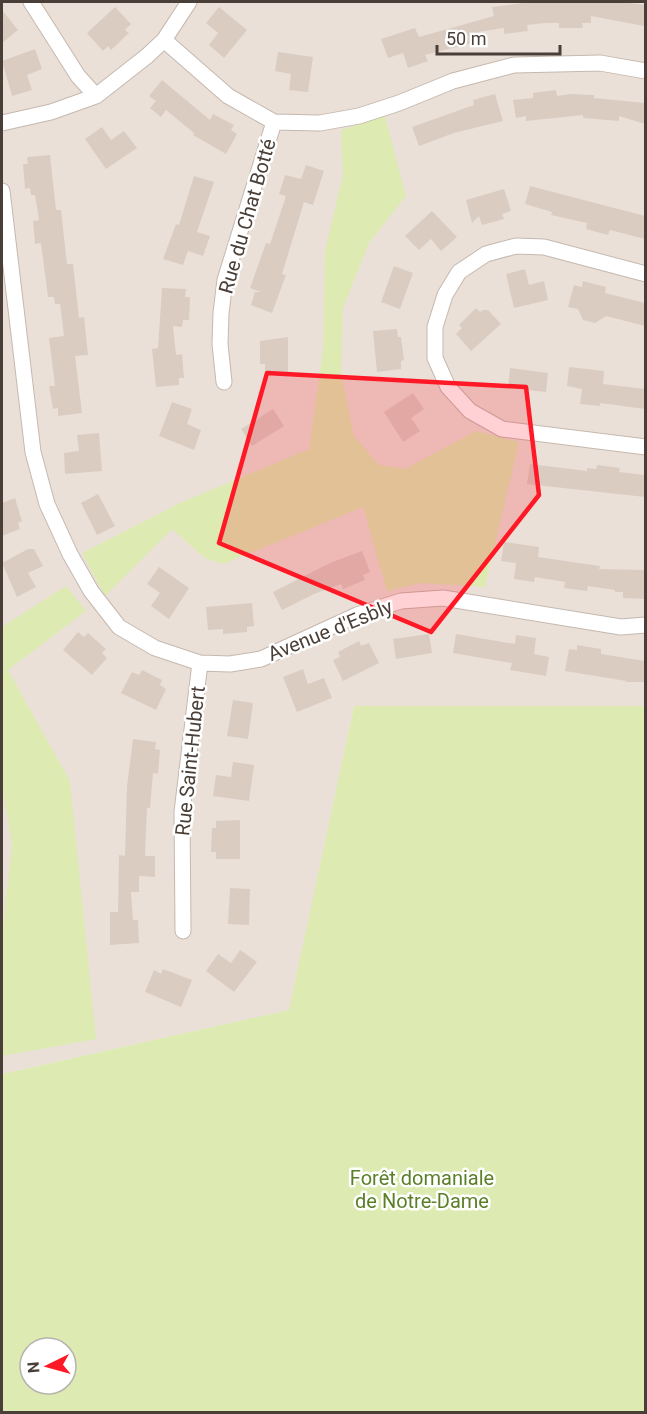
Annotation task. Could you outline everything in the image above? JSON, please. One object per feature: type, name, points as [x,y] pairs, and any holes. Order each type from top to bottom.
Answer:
[{"type":"street","points":[[31,2],[78,76],[96,96]]},
{"type":"street","points":[[2,123],[51,112],[96,96],[164,40],[189,2]]},
{"type":"street","points":[[164,40],[228,96],[274,122],[320,123],[359,116],[453,81],[514,65],[600,63],[645,71]]},
{"type":"street","name":"Rue du Chat Botté","points":[[224,382],[220,313],[225,279],[274,122]]},
{"type":"street","name":"Avenue d'Esbly","points":[[2,191],[33,452],[47,504],[70,554],[91,591],[119,627],[155,648],[200,663],[230,664],[261,659],[357,615],[401,601],[442,598],[621,627],[645,626]]},
{"type":"street","points":[[645,274],[544,247],[516,246],[486,254],[459,272],[445,295],[435,327],[435,358],[448,387],[470,411],[502,429],[645,447]]},
{"type":"street","name":"Rue Saint-Hubert","points":[[183,931],[182,812],[200,663]]},
{"type":"highlighted area","points":[[267,373],[526,387],[539,495],[431,632],[219,543]]},
{"type":"shaded area","points":[[2,2],[646,2],[645,706],[354,706],[290,1010],[2,1074]]},
{"type":"green space","points":[[385,116],[406,196],[369,243],[343,308],[341,373],[354,436],[379,465],[405,469],[476,431],[519,442],[485,587],[421,583],[387,591],[363,507],[223,564],[205,558],[172,529],[105,596],[82,553],[180,503],[309,449],[323,350],[325,251],[343,175],[341,130]]},
{"type":"green space","points":[[66,586],[86,611],[8,670],[70,781],[96,1039],[2,1056],[2,936],[12,845],[2,786],[2,627]]},
{"type":"green space","name":"Forêt domaniale de Notre-Dame","points":[[354,706],[645,706],[645,1412],[2,1412],[2,1074],[289,1010]]},
{"type":"building","points":[[531,2],[623,2],[645,5],[644,26],[591,16],[591,23],[582,23],[583,28],[559,28],[559,23],[545,23],[527,25],[528,31],[504,34],[504,28],[477,32],[480,41],[425,55],[428,61],[408,68],[403,53],[388,58],[381,39],[415,28],[419,37],[494,16],[492,7]]},
{"type":"building","points":[[115,7],[131,24],[125,30],[129,33],[111,50],[108,46],[103,51],[87,33]]},
{"type":"building","points":[[219,7],[247,30],[224,58],[209,45],[218,33],[206,23]]},
{"type":"building","points":[[2,10],[18,30],[2,43]]},
{"type":"building","points":[[35,49],[42,69],[27,75],[32,90],[12,96],[2,61]]},
{"type":"building","points":[[278,52],[313,57],[308,92],[289,90],[291,74],[275,71]]},
{"type":"building","points":[[162,80],[210,120],[213,114],[234,125],[231,130],[237,134],[226,154],[193,135],[194,133],[166,110],[161,117],[150,108],[156,101],[149,96]]},
{"type":"building","points":[[556,90],[557,96],[594,95],[594,98],[645,103],[645,124],[619,116],[619,121],[583,118],[583,115],[526,121],[526,116],[516,118],[513,100],[533,98],[533,93]]},
{"type":"building","points":[[495,94],[503,121],[454,133],[419,146],[412,127],[474,105],[473,100]]},
{"type":"building","points":[[102,127],[111,140],[124,131],[137,148],[106,169],[85,139]]},
{"type":"building","points":[[50,155],[56,210],[61,210],[67,264],[73,264],[79,318],[84,317],[88,355],[75,356],[82,413],[58,416],[58,408],[53,409],[49,386],[55,386],[49,338],[64,336],[60,304],[55,304],[54,297],[48,297],[41,243],[35,244],[33,221],[39,220],[35,195],[31,195],[30,188],[25,189],[23,164],[28,164],[27,157]]},
{"type":"building","points":[[306,165],[324,171],[313,205],[304,202],[282,274],[286,275],[272,313],[251,305],[255,292],[261,292],[250,288],[266,243],[270,244],[286,196],[279,194],[285,175],[301,179]]},
{"type":"building","points":[[194,176],[214,182],[197,232],[210,236],[203,256],[188,251],[183,265],[163,259],[176,224],[179,225]]},
{"type":"building","points":[[530,186],[645,216],[645,239],[610,230],[608,235],[586,229],[587,223],[551,215],[552,212],[525,204]]},
{"type":"building","points":[[504,189],[511,211],[502,214],[504,219],[482,225],[479,216],[472,223],[466,200]]},
{"type":"building","points":[[432,211],[457,237],[441,251],[431,239],[419,250],[405,236]]},
{"type":"building","points":[[394,266],[413,273],[400,309],[381,302]]},
{"type":"building","points":[[525,269],[529,285],[544,281],[548,300],[514,308],[506,274]]},
{"type":"building","points":[[583,281],[606,287],[605,293],[645,303],[645,326],[606,316],[595,323],[583,320],[578,309],[568,307],[574,285],[582,287]]},
{"type":"building","points":[[162,288],[186,289],[185,297],[190,297],[189,320],[183,320],[182,327],[173,326],[176,355],[182,354],[184,378],[179,378],[179,385],[156,387],[152,349],[158,348]]},
{"type":"building","points":[[476,308],[480,312],[488,310],[501,324],[471,351],[456,334],[462,328],[459,325]]},
{"type":"building","points":[[397,329],[398,337],[401,337],[404,360],[401,361],[401,369],[377,372],[373,331]]},
{"type":"building","points":[[288,337],[288,372],[265,372],[265,364],[260,364],[260,341]]},
{"type":"building","points":[[569,367],[604,371],[603,384],[645,389],[645,409],[600,403],[600,406],[580,404],[582,389],[567,386]]},
{"type":"building","points":[[510,368],[548,373],[546,392],[508,388]]},
{"type":"building","points":[[413,393],[424,409],[411,418],[420,431],[403,442],[384,412]]},
{"type":"building","points":[[172,402],[192,409],[187,424],[201,430],[194,450],[159,436]]},
{"type":"building","points":[[273,409],[284,426],[252,446],[241,429]]},
{"type":"building","points":[[99,433],[102,471],[65,474],[64,453],[79,451],[77,435]]},
{"type":"building","points":[[530,464],[587,471],[587,468],[596,469],[597,465],[620,468],[619,472],[645,475],[645,497],[527,484]]},
{"type":"building","points":[[98,494],[115,526],[97,535],[81,503]]},
{"type":"building","points":[[15,498],[22,521],[18,523],[20,529],[2,536],[2,503]]},
{"type":"building","points":[[504,542],[539,547],[538,557],[600,566],[599,569],[645,570],[645,599],[623,598],[623,592],[588,586],[587,591],[564,588],[565,582],[535,577],[534,582],[514,579],[516,563],[501,561]]},
{"type":"building","points":[[28,549],[34,549],[43,566],[28,573],[36,587],[17,597],[2,563]]},
{"type":"building","points":[[362,551],[370,572],[363,575],[365,580],[343,589],[341,584],[282,610],[273,592],[330,563]]},
{"type":"building","points":[[159,567],[189,588],[169,619],[151,606],[160,593],[147,584]]},
{"type":"building","points":[[252,603],[254,626],[247,627],[247,632],[223,634],[223,629],[208,630],[206,607]]},
{"type":"building","points":[[78,632],[84,637],[88,633],[106,649],[102,653],[107,658],[92,675],[63,650]]},
{"type":"building","points":[[429,634],[432,653],[396,659],[393,639]]},
{"type":"building","points":[[456,634],[515,644],[516,635],[536,638],[534,654],[549,657],[546,676],[510,670],[512,663],[453,653]]},
{"type":"building","points":[[359,641],[361,646],[369,643],[379,663],[343,681],[333,660],[340,657],[338,652]]},
{"type":"building","points":[[577,645],[601,649],[601,654],[645,661],[645,682],[626,682],[565,671],[569,649],[577,650]]},
{"type":"building","points":[[303,669],[308,684],[324,678],[332,698],[297,712],[283,677]]},
{"type":"building","points":[[142,670],[162,680],[160,685],[166,689],[156,710],[121,693],[132,672],[139,675]]},
{"type":"building","points":[[233,700],[253,703],[248,739],[227,736]]},
{"type":"building","points":[[133,739],[156,742],[155,749],[160,750],[158,774],[153,773],[150,808],[147,808],[145,856],[155,856],[155,877],[139,876],[139,892],[131,892],[133,920],[138,920],[139,943],[110,945],[110,912],[118,912],[119,855],[125,856],[127,786]]},
{"type":"building","points":[[233,762],[254,765],[249,801],[213,796],[216,775],[231,777]]},
{"type":"building","points":[[240,820],[240,859],[216,859],[216,852],[211,852],[212,828],[216,828],[216,821]]},
{"type":"building","points":[[230,888],[250,889],[249,925],[228,924]]},
{"type":"building","points":[[240,950],[257,962],[234,992],[206,971],[218,954],[231,963]]},
{"type":"building","points":[[163,969],[192,980],[181,1007],[145,992],[154,970],[161,974]]}]
